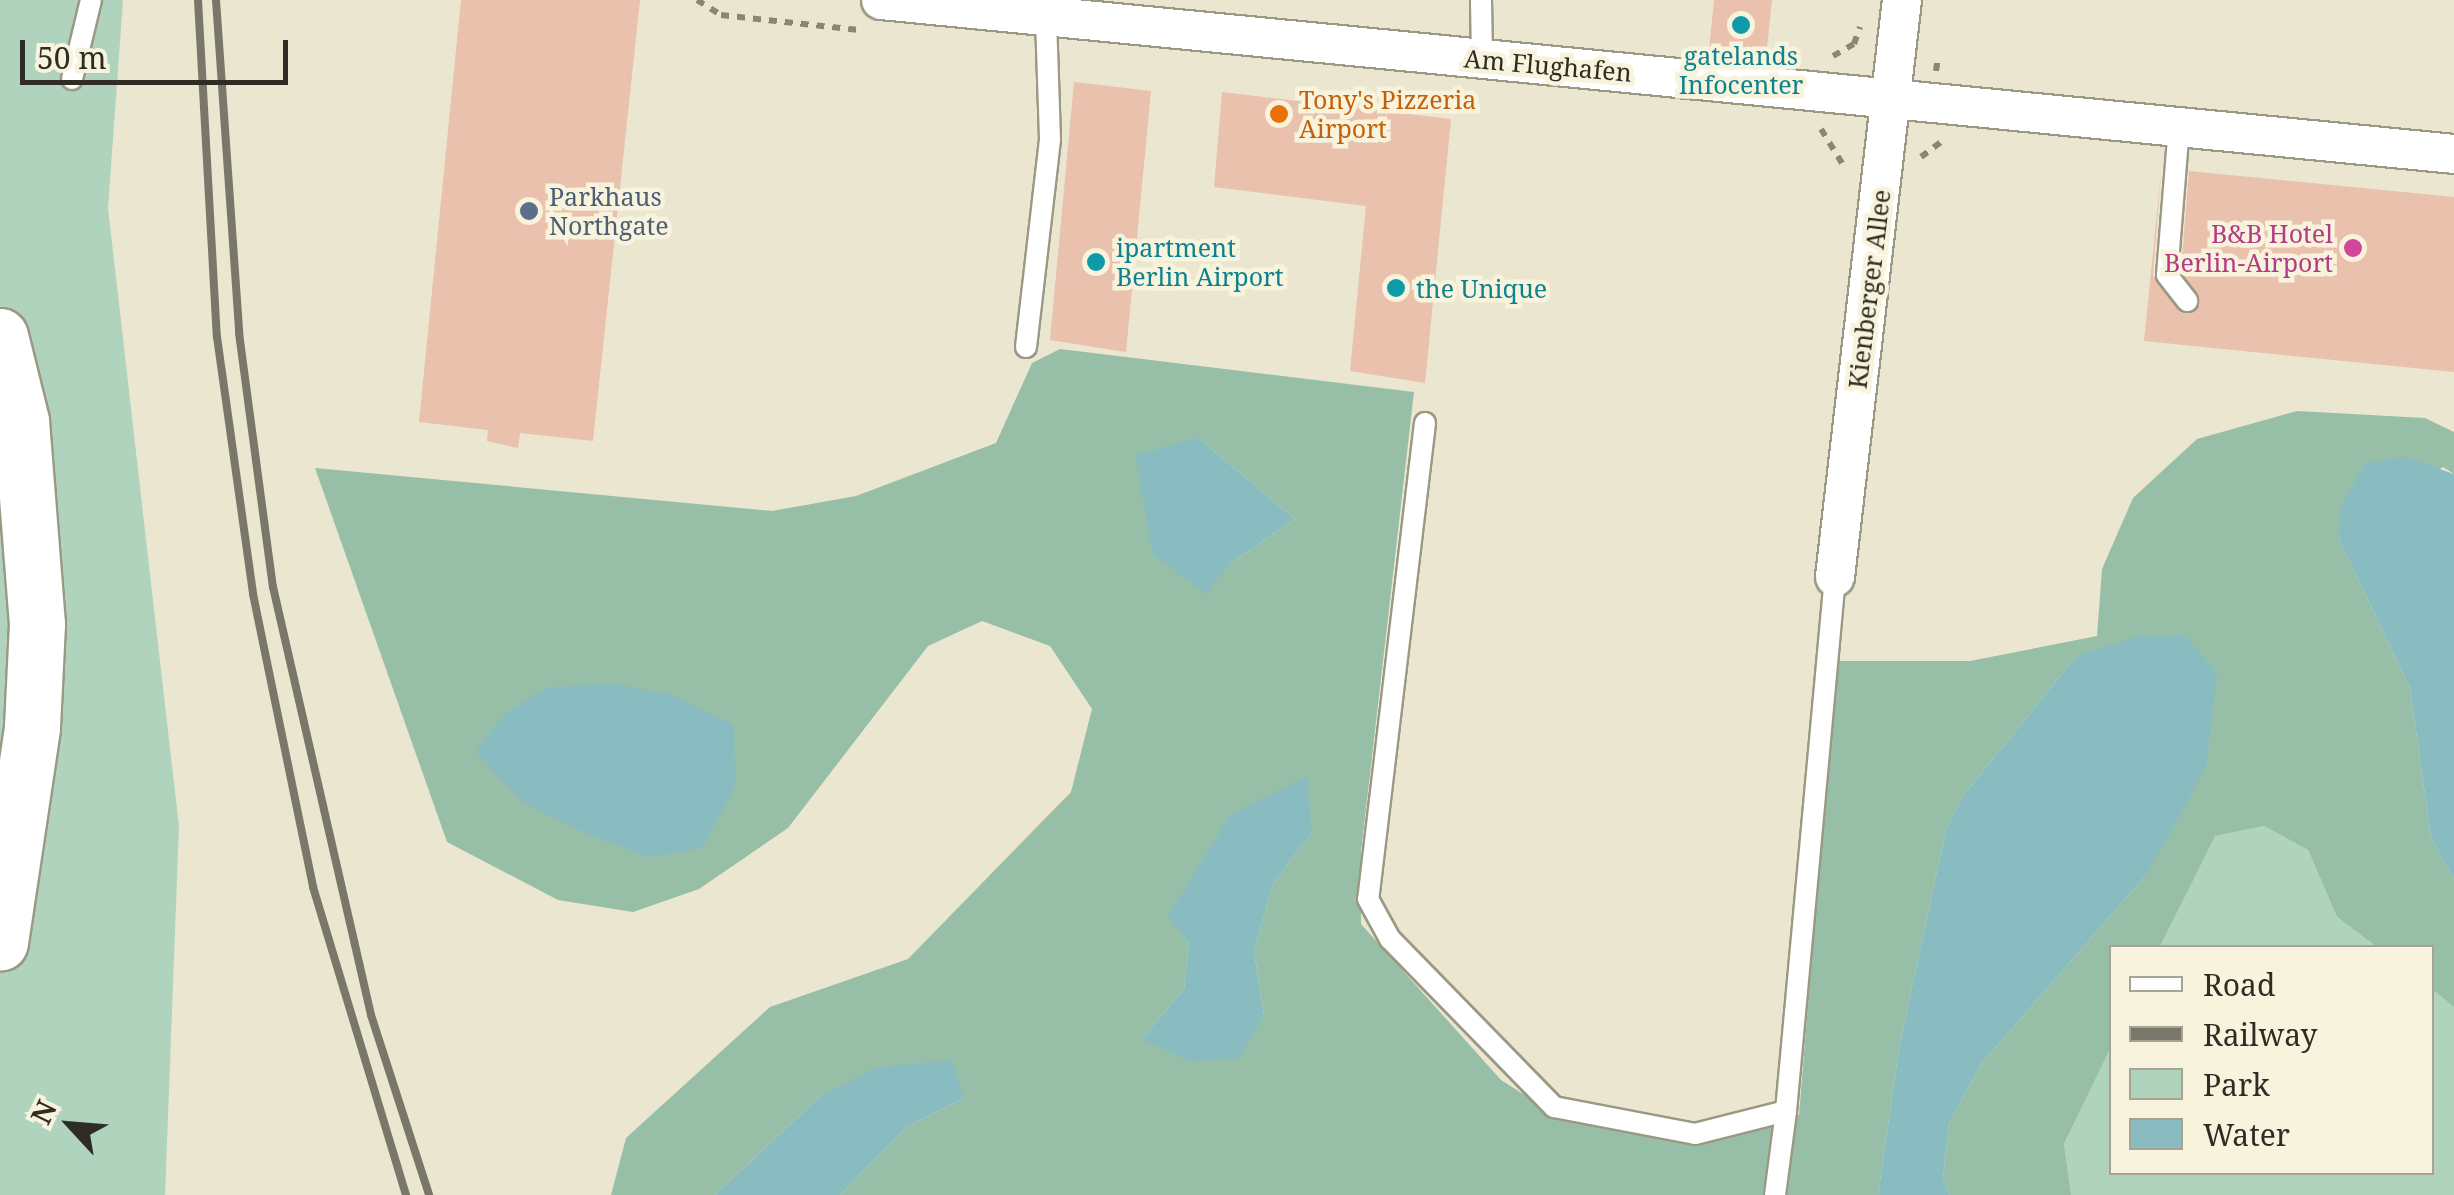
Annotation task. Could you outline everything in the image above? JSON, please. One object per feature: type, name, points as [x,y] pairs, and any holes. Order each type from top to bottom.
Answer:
[{"type":"street","name":"Kienberger Allee","points":[[1836,578],[1902,0]]},
{"type":"street","name":"Am Flughafen","points":[[878,16],[1056,11],[1482,60],[2454,154]]},
{"type":"street","points":[[0,336],[21,420],[37,624],[32,728],[0,942]]},
{"type":"lane","points":[[72,78],[91,0]]},
{"type":"lane","points":[[1481,0],[1482,60]]},
{"type":"lane","points":[[1026,347],[1050,140],[1056,11]]},
{"type":"lane","points":[[2179,126],[2167,275],[2187,301]]},
{"type":"lane","points":[[1425,423],[1368,899],[1376,921],[1554,1107],[1695,1134],[1786,1111]]},
{"type":"lane","points":[[1775,1195],[1836,578]]},
{"type":"path","points":[[697,0],[721,15],[878,16]]},
{"type":"path","points":[[1777,87],[1786,55],[1844,52],[1864,19]]},
{"type":"path","points":[[1808,124],[1838,147],[1845,186]]},
{"type":"path","points":[[1914,166],[1935,144],[1962,140]]},
{"type":"green space","points":[[0,0],[123,0],[108,208],[179,827],[165,1195],[0,1195]]},
{"type":"green space","points":[[1060,349],[1414,392],[1361,852],[1361,924],[1501,1080],[1552,1112],[1674,1142],[1799,1115],[1836,661],[1970,661],[2097,636],[2102,569],[2133,498],[2197,439],[2297,411],[2425,418],[2454,432],[2454,474],[2443,467],[2338,537],[2410,688],[2431,838],[2454,879],[2454,1007],[2434,991],[2434,945],[2374,945],[2337,917],[2308,850],[2264,826],[2215,836],[2161,945],[2109,945],[2109,1051],[2064,1144],[2071,1195],[1950,1195],[1943,1178],[1949,1123],[1982,1063],[2145,876],[2077,655],[1963,796],[1946,830],[1900,1042],[1878,1195],[840,1195],[905,1128],[964,1098],[819,1097],[715,1195],[611,1195],[626,1138],[770,1007],[908,959],[1071,792],[1092,709],[1050,646],[982,621],[928,646],[788,828],[699,889],[633,912],[558,900],[447,842],[315,468],[772,511],[856,496],[996,443],[1032,363]],"holes":[[[1197,437],[1295,519],[1229,564]],[[1231,815],[1311,833],[1273,884],[1254,951],[1264,1015],[1143,1038],[1184,989],[1189,943],[1168,915]]]},
{"type":"green space","points":[[2264,826],[2308,850],[2337,917],[2374,945],[2161,945],[2214,836]]},
{"type":"green space","points":[[2434,991],[2454,1007],[2454,1195],[2071,1195],[2064,1144],[2109,1051],[2109,1175],[2434,1175]]},
{"type":"water","points":[[1197,437],[1295,519],[1229,564],[1206,594],[1153,555],[1135,456]]},
{"type":"water","points":[[2406,457],[2454,474],[2454,879],[2431,838],[2410,688],[2338,537],[2341,506],[2366,463]]},
{"type":"water","points":[[2184,635],[2217,673],[2206,766],[2174,826],[2145,876],[1982,1063],[1949,1123],[1943,1178],[1950,1195],[1878,1195],[1900,1042],[1946,830],[1963,796],[2077,655],[2140,636]]},
{"type":"water","points":[[612,683],[672,695],[734,725],[735,788],[702,848],[649,857],[590,835],[523,803],[475,752],[503,716],[544,688]]},
{"type":"water","points":[[1308,776],[1311,833],[1273,884],[1254,951],[1264,1015],[1240,1058],[1190,1062],[1142,1039],[1184,989],[1189,943],[1167,916],[1231,814]]},
{"type":"water","points":[[951,1060],[964,1098],[905,1128],[840,1195],[715,1195],[819,1097],[875,1068]]},
{"type":"building","name":"Parkhaus Northgate","points":[[461,0],[640,0],[593,441],[520,433],[518,448],[487,441],[488,430],[419,422]]},
{"type":"building","name":"gatelands Infocenter","points":[[1714,0],[1772,0],[1766,57],[1709,51]]},
{"type":"building","name":"ipartment Berlin Airport","points":[[1074,82],[1151,91],[1126,352],[1050,340]]},
{"type":"building","name":"the Unique","points":[[1222,92],[1451,119],[1425,383],[1350,371],[1366,206],[1214,187]]},
{"type":"building","points":[[2189,171],[2454,197],[2454,372],[2144,341],[2161,174],[2153,275],[2181,313],[2200,305],[2181,271]]},
{"type":"railway","points":[[198,0],[217,337],[253,594],[313,887],[406,1195]]},
{"type":"railway","points":[[216,0],[239,333],[273,587],[371,1015],[429,1195]]},
{"type":"place","name":"gatelands Infocenter","points":[[1741,25]]},
{"type":"place","name":"Tony's Pizzeria Airport","points":[[1279,114]]},
{"type":"place","name":"Parkhaus Northgate","points":[[529,211]]},
{"type":"place","name":"B&B Hotel Berlin-Airport","points":[[2353,248]]},
{"type":"place","name":"ipartment Berlin Airport","points":[[1096,262]]},
{"type":"place","name":"the Unique","points":[[1396,288]]}]
